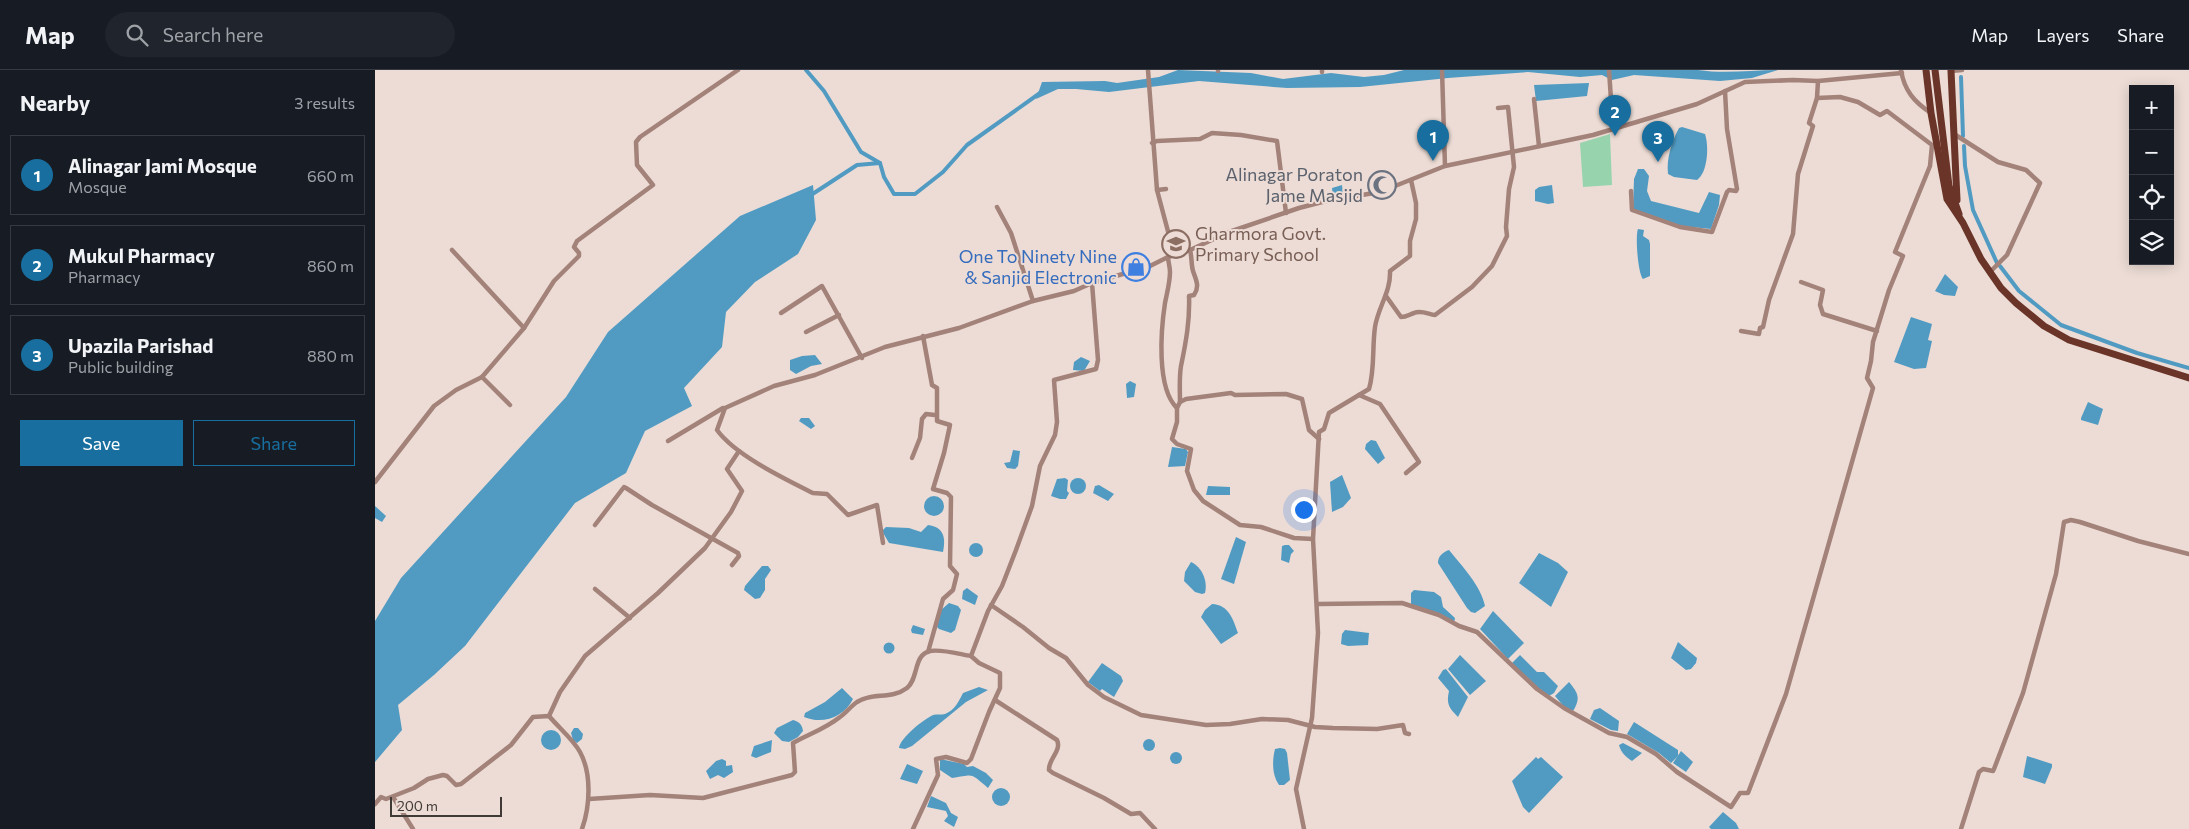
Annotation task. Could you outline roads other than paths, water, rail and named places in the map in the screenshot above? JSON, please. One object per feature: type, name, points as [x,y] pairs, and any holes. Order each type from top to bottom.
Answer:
[{"type":"main road","points":[[1926,70],[1931,113],[1943,187],[1947,200],[1990,272],[2016,304],[2044,326],[2069,340],[2189,378]]},
{"type":"main road","points":[[1935,70],[1949,186],[1963,224]]},
{"type":"main road","points":[[1951,71],[1958,210]]},
{"type":"street","points":[[375,482],[434,406],[456,390],[482,377],[524,328],[554,281],[579,256],[579,252],[575,247],[577,242],[653,185],[637,165],[636,142],[640,137],[738,70]]},
{"type":"street","points":[[1442,70],[1445,166]]},
{"type":"street","points":[[1609,70],[1613,129]]},
{"type":"street","points":[[1951,71],[1962,70]]},
{"type":"street","points":[[1148,72],[1157,190],[1174,254]]},
{"type":"street","points":[[668,441],[725,408],[774,386],[815,375],[862,358],[885,347],[959,328],[1033,302],[1074,291],[1092,283],[1150,266],[1174,254],[1190,250],[1229,232],[1286,213],[1326,201],[1380,192],[1445,166],[1613,129],[1697,104],[1745,82],[1818,81],[1902,72],[1909,94],[1917,103],[1931,113]]},
{"type":"street","points":[[1741,331],[1759,334],[1760,328],[1763,327],[1769,300],[1793,234],[1798,174],[1809,144],[1813,126],[1809,123],[1817,98],[1818,81]]},
{"type":"street","points":[[1631,191],[1632,210],[1680,227],[1712,232],[1727,192],[1729,190],[1737,190],[1727,129],[1725,91]]},
{"type":"street","points":[[1318,604],[1402,603],[1439,615],[1459,626],[1477,632],[1537,689],[1564,708],[1609,733],[1627,736],[1657,754],[1677,772],[1731,806],[1740,793],[1748,793],[1787,694],[1873,388],[1867,378],[1877,330],[1903,256],[1895,252],[1928,173],[1932,145],[1887,111],[1879,115],[1858,102],[1840,97],[1817,98]]},
{"type":"street","points":[[1534,99],[1539,146]]},
{"type":"street","points":[[1386,296],[1401,317],[1407,317],[1415,312],[1426,312],[1435,315],[1472,287],[1491,266],[1507,236],[1505,227],[1509,189],[1514,167],[1508,107],[1497,108]]},
{"type":"street","points":[[1152,143],[1157,141],[1200,139],[1212,134],[1241,135],[1277,141],[1286,213]]},
{"type":"street","points":[[1954,134],[1998,162],[2025,170],[2040,183],[2007,255],[1990,272]]},
{"type":"street","points":[[1304,829],[1296,789],[1311,725],[1319,633],[1313,538],[1319,432],[1324,429],[1328,415],[1367,390],[1370,385],[1375,325],[1386,296],[1391,270],[1406,261],[1409,256],[1410,241],[1417,219],[1411,180]]},
{"type":"street","points":[[1157,190],[1166,189]]},
{"type":"street","points":[[997,207],[1011,234],[1033,302]]},
{"type":"street","points":[[452,250],[524,328]]},
{"type":"street","points":[[1190,250],[1197,286],[1194,295],[1189,296],[1189,319],[1186,347],[1181,368],[1180,402],[1177,408],[1177,422],[1172,439],[1177,444],[1191,449],[1187,471],[1194,490],[1203,501],[1240,525],[1261,527],[1293,538],[1313,538]]},
{"type":"street","points":[[1168,257],[1170,272],[1163,323],[1162,357],[1167,390],[1171,402],[1177,408]]},
{"type":"street","points":[[1801,282],[1823,290],[1820,306],[1823,314],[1877,330]]},
{"type":"street","points":[[971,656],[1016,550],[1032,506],[1040,466],[1055,435],[1057,422],[1054,380],[1096,369],[1098,360],[1092,283]]},
{"type":"street","points":[[781,313],[822,286],[862,358]]},
{"type":"street","points":[[806,332],[839,316]]},
{"type":"street","points":[[923,336],[932,386],[937,388],[935,415],[937,421],[950,426],[933,489],[947,492],[951,497],[950,566],[957,574],[953,590],[943,599],[928,652]]},
{"type":"street","points":[[482,377],[510,405]]},
{"type":"street","points":[[1180,402],[1186,399],[1231,393],[1235,395],[1286,394],[1301,399],[1309,430],[1319,439]]},
{"type":"street","points":[[1359,395],[1380,404],[1419,462],[1406,473]]},
{"type":"street","points":[[725,408],[717,430],[722,438],[739,451],[813,493],[827,494],[848,515],[877,505],[883,544]]},
{"type":"street","points":[[911,458],[920,438],[922,419],[926,414],[935,415]]},
{"type":"street","points":[[549,716],[560,692],[585,656],[630,618],[694,559],[712,538],[742,493],[742,489],[727,470],[739,451]]},
{"type":"street","points":[[595,525],[624,487],[738,553],[739,556],[732,566]]},
{"type":"street","points":[[1961,829],[1979,772],[1983,769],[1993,771],[1995,769],[2023,693],[2056,574],[2063,522],[2071,520],[2080,522],[2189,554]]},
{"type":"street","points":[[595,589],[630,618]]},
{"type":"street","points":[[991,606],[1066,658],[1087,685],[1105,697],[1141,715],[1206,725],[1230,724],[1261,719],[1288,720],[1333,728],[1377,729],[1403,725],[1405,734],[1409,734]]},
{"type":"street","points":[[589,799],[650,795],[703,798],[792,776],[795,772],[793,743],[816,733],[839,718],[858,701],[881,695],[891,696],[900,692],[913,683],[919,660],[923,654],[928,652],[971,656],[979,663],[1000,673],[1000,688],[968,762],[938,757],[938,775],[913,829]]},
{"type":"street","points":[[995,700],[1057,740],[1058,748],[1049,766],[1049,770],[1131,814],[1140,812],[1155,829]]},
{"type":"street","points":[[375,804],[381,797],[386,800],[414,788],[428,779],[447,776],[456,785],[461,784],[511,746],[533,717],[549,716]]},
{"type":"street","points":[[549,716],[581,753],[589,799],[582,829]]},
{"type":"street","points":[[393,797],[413,829]]},
{"type":"water","points":[[1178,70],[1251,73],[1283,79],[1331,73],[1364,77],[1404,70],[1698,70],[1728,72],[1778,70],[1752,78],[1720,81],[1634,75],[1612,80],[1602,75],[1580,77],[1528,72],[1360,87],[1287,88],[1199,81],[1109,92],[1058,89],[1036,99],[1042,82],[1105,81],[1117,83],[1159,77]]},
{"type":"water","points":[[1589,83],[1587,96],[1536,101],[1534,85]]},
{"type":"water","points":[[1682,127],[1705,134],[1707,158],[1701,176],[1697,180],[1674,177],[1668,174],[1670,150],[1679,128]]},
{"type":"water","points":[[1638,169],[1644,169],[1649,176],[1647,191],[1651,201],[1699,213],[1709,192],[1720,195],[1719,205],[1711,229],[1681,226],[1633,209],[1634,179]]},
{"type":"water","points":[[813,185],[816,220],[798,254],[755,282],[726,312],[722,347],[684,388],[692,406],[645,431],[626,473],[575,503],[465,646],[398,705],[402,730],[375,762],[375,621],[401,578],[566,397],[608,332],[740,216]]},
{"type":"water","points":[[1342,185],[1343,195],[1333,198],[1332,188]]},
{"type":"water","points":[[1552,185],[1554,203],[1548,204],[1535,201],[1535,190],[1539,187]]},
{"type":"water","points":[[1638,229],[1644,230],[1643,236],[1649,240],[1650,244],[1650,276],[1643,279],[1637,255]]},
{"type":"water","points":[[1945,274],[1958,287],[1955,296],[1944,295],[1935,291]]},
{"type":"water","points":[[1911,317],[1932,324],[1928,340],[1932,341],[1926,368],[1914,369],[1894,362]]},
{"type":"water","points":[[815,355],[822,364],[811,366],[796,374],[790,370],[790,360],[802,356]]},
{"type":"water","points":[[1081,357],[1090,361],[1084,371],[1073,370],[1074,362]]},
{"type":"water","points":[[1130,381],[1136,384],[1134,397],[1127,398],[1126,384]]},
{"type":"water","points":[[2088,402],[2103,409],[2098,425],[2081,420]]},
{"type":"water","points":[[801,418],[809,418],[815,426],[811,429],[799,421]]},
{"type":"water","points":[[1371,440],[1376,441],[1385,458],[1378,464],[1365,449],[1366,444]]},
{"type":"water","points":[[1172,447],[1186,449],[1188,452],[1185,466],[1168,467]]},
{"type":"water","points":[[1013,450],[1020,451],[1018,466],[1015,469],[1007,468],[1004,463],[1010,462]]},
{"type":"water","points":[[1342,475],[1351,498],[1343,507],[1332,512],[1330,482]]},
{"type":"water","points":[[1065,478],[1068,480],[1067,491],[1069,493],[1066,499],[1051,496],[1057,479]]},
{"type":"water","points":[[1075,478],[1081,478],[1086,483],[1084,492],[1075,494],[1070,489],[1070,483]]},
{"type":"water","points":[[1099,485],[1114,494],[1108,501],[1093,493],[1095,486]]},
{"type":"water","points":[[1208,486],[1230,487],[1230,495],[1206,495]]},
{"type":"water","points":[[934,496],[941,499],[944,506],[941,513],[934,516],[927,513],[924,506],[927,499]]},
{"type":"water","points":[[375,506],[386,516],[382,522],[375,518]]},
{"type":"water","points":[[928,525],[938,528],[943,534],[943,552],[889,543],[882,531],[886,527],[909,528],[921,532]]},
{"type":"water","points":[[1236,537],[1246,542],[1234,584],[1221,579]]},
{"type":"water","points":[[973,543],[979,543],[983,550],[979,557],[973,557],[969,553],[969,547]]},
{"type":"water","points":[[1289,545],[1294,551],[1291,554],[1289,563],[1281,560],[1282,546]]},
{"type":"water","points":[[1449,550],[1480,591],[1485,606],[1475,613],[1467,608],[1438,563],[1441,555]]},
{"type":"water","points":[[1539,553],[1558,563],[1568,572],[1551,607],[1519,583]]},
{"type":"water","points":[[1191,562],[1198,567],[1203,575],[1206,584],[1205,593],[1195,592],[1184,581],[1185,572]]},
{"type":"water","points":[[762,566],[768,566],[771,570],[765,579],[765,590],[760,598],[755,599],[744,590],[745,586]]},
{"type":"water","points":[[967,588],[978,596],[975,605],[962,599],[963,591]]},
{"type":"water","points":[[1414,590],[1434,592],[1441,597],[1443,607],[1455,618],[1454,623],[1411,605],[1411,593]]},
{"type":"water","points":[[949,603],[958,606],[961,610],[955,630],[951,633],[937,627],[941,610]]},
{"type":"water","points":[[1212,604],[1223,607],[1226,610],[1232,618],[1238,633],[1221,644],[1201,617]]},
{"type":"water","points":[[1493,611],[1524,643],[1508,659],[1480,629]]},
{"type":"water","points":[[913,625],[925,629],[923,635],[912,633]]},
{"type":"water","points":[[1345,630],[1369,633],[1368,645],[1348,646],[1341,644],[1342,634]]},
{"type":"water","points":[[889,642],[895,648],[889,654],[883,648]]},
{"type":"water","points":[[1678,642],[1697,658],[1696,663],[1691,669],[1686,670],[1671,658]]},
{"type":"water","points":[[1460,655],[1486,681],[1470,695],[1448,669]]},
{"type":"water","points":[[1520,655],[1537,672],[1544,672],[1558,686],[1554,693],[1549,696],[1535,686],[1512,663]]},
{"type":"water","points":[[1102,663],[1121,676],[1123,681],[1114,697],[1102,689],[1100,691],[1088,682]]},
{"type":"water","points":[[1446,669],[1468,697],[1458,717],[1449,706],[1449,691],[1438,678],[1443,670]]},
{"type":"water","points":[[1569,682],[1575,689],[1578,699],[1573,711],[1565,708],[1555,696]]},
{"type":"water","points":[[979,687],[988,690],[966,702],[912,746],[905,749],[899,748],[903,739],[924,720],[933,715],[948,712],[956,705],[963,693]]},
{"type":"water","points":[[842,688],[853,699],[839,715],[825,720],[804,717],[805,713],[825,702]]},
{"type":"water","points":[[1600,708],[1619,721],[1618,731],[1611,730],[1590,719],[1594,710]]},
{"type":"water","points":[[793,720],[800,724],[803,731],[798,737],[789,742],[782,741],[774,733],[777,728]]},
{"type":"water","points":[[1634,722],[1678,750],[1678,756],[1671,763],[1659,753],[1627,734]]},
{"type":"water","points":[[574,728],[578,728],[583,734],[582,739],[577,743],[573,740],[571,733]]},
{"type":"water","points":[[551,730],[558,733],[561,740],[558,747],[551,750],[544,747],[541,740],[544,733]]},
{"type":"water","points":[[1151,739],[1154,740],[1154,750],[1147,751],[1144,750],[1143,743],[1144,740]]},
{"type":"water","points":[[772,740],[771,752],[756,758],[751,756],[754,746]]},
{"type":"water","points":[[1623,743],[1642,753],[1632,761],[1621,750],[1619,745]]},
{"type":"water","points":[[1275,749],[1285,749],[1287,753],[1290,780],[1284,785],[1279,785],[1273,768]]},
{"type":"water","points":[[1681,751],[1693,762],[1686,772],[1673,763]]},
{"type":"water","points":[[1174,752],[1178,752],[1182,758],[1178,764],[1174,764],[1170,760],[1170,756]]},
{"type":"water","points":[[2027,756],[2052,764],[2045,784],[2023,777]]},
{"type":"water","points":[[1536,757],[1538,759],[1541,757],[1563,777],[1529,813],[1523,807],[1512,781]]},
{"type":"water","points":[[722,759],[726,761],[726,766],[732,765],[733,772],[724,778],[718,775],[710,779],[706,771],[716,761]]},
{"type":"water","points":[[940,759],[964,764],[967,767],[973,766],[986,773],[993,780],[988,788],[978,779],[971,776],[952,778],[940,770]]},
{"type":"water","points":[[907,764],[923,771],[917,784],[900,779]]},
{"type":"water","points":[[997,788],[1005,788],[1010,793],[1008,804],[997,806],[992,801],[992,793]]},
{"type":"water","points":[[931,796],[946,803],[951,813],[958,817],[954,827],[944,821],[948,816],[946,811],[927,807]]},
{"type":"water","points":[[1723,812],[1736,823],[1739,829],[1711,829],[1709,827]]},
{"type":"waterway","points":[[806,70],[824,91],[861,152],[880,163],[884,177],[894,194],[915,194],[943,172],[967,145],[1040,93]]},
{"type":"waterway","points":[[1961,77],[1963,136]]},
{"type":"waterway","points":[[1964,146],[1965,166],[1973,210],[1997,263]]},
{"type":"waterway","points":[[811,195],[857,165],[880,163]]},
{"type":"waterway","points":[[2000,266],[2019,291],[2061,325],[2137,353],[2189,368]]},
{"type":"place","name":"Mukul Pharmacy","points":[[1615,136]]},
{"type":"place","name":"Alinagar Jami Mosque","points":[[1433,161]]},
{"type":"place","name":"Upazila Parishad","points":[[1658,162]]},
{"type":"place","name":"Alinagar Poraton Jame Masjid","points":[[1382,185]]},
{"type":"place","name":"Gharmora Govt. Primary School","points":[[1176,244]]},
{"type":"place","name":"One To Ninety Nine & Sanjid Electronic","points":[[1136,267]]}]
